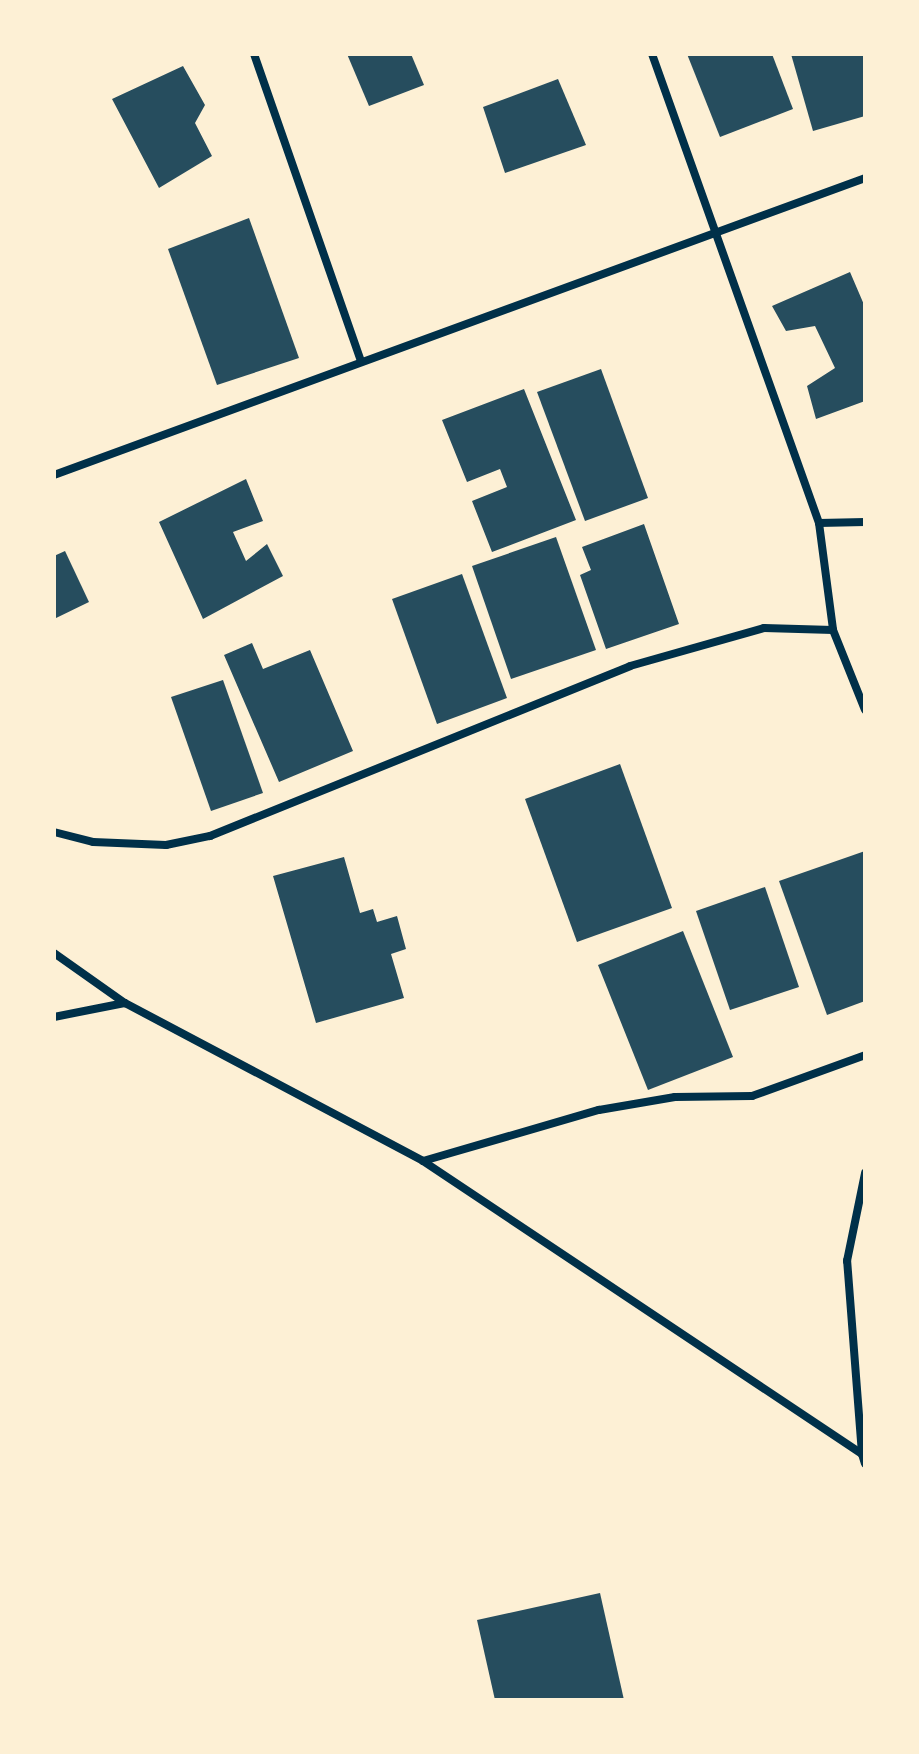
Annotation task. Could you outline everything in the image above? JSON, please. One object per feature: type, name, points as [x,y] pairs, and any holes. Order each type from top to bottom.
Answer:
[{"type":"street","points":[[254,54],[360,359]]},
{"type":"street","points":[[652,54],[819,523],[833,630],[865,710]]},
{"type":"street","points":[[54,475],[360,359],[865,178]]},
{"type":"street","points":[[819,523],[865,522]]},
{"type":"street","points":[[54,832],[93,842],[166,845],[210,836],[630,666],[764,628],[833,630]]},
{"type":"street","points":[[54,953],[125,1003],[423,1161],[862,1454]]},
{"type":"street","points":[[54,1017],[125,1003]]},
{"type":"street","points":[[423,1161],[599,1110],[675,1097],[752,1096],[865,1055]]},
{"type":"street","points":[[865,1173],[847,1261],[865,1464]]},
{"type":"building","points":[[347,54],[411,54],[424,85],[369,106]]},
{"type":"building","points":[[687,54],[772,54],[793,109],[720,137]]},
{"type":"building","points":[[791,54],[865,54],[865,116],[813,131]]},
{"type":"building","points":[[183,66],[205,105],[195,123],[212,156],[159,188],[112,99]]},
{"type":"building","points":[[558,79],[586,145],[505,173],[483,107]]},
{"type":"building","points":[[249,218],[299,358],[217,385],[168,249]]},
{"type":"building","points":[[850,272],[865,307],[865,401],[816,419],[807,386],[835,368],[815,326],[786,331],[772,306]]},
{"type":"building","points":[[601,369],[648,498],[585,521],[537,392]]},
{"type":"building","points":[[524,389],[576,520],[492,552],[472,501],[507,487],[500,469],[467,482],[442,420]]},
{"type":"building","points":[[246,479],[263,521],[233,532],[246,561],[267,544],[283,576],[203,619],[159,522]]},
{"type":"building","points":[[644,524],[679,624],[606,649],[580,575],[591,570],[582,547]]},
{"type":"building","points":[[556,537],[596,650],[511,679],[472,566]]},
{"type":"building","points":[[65,551],[89,602],[54,619],[54,556]]},
{"type":"building","points":[[462,574],[507,698],[437,724],[392,599]]},
{"type":"building","points":[[252,643],[263,669],[310,650],[353,751],[279,782],[224,655]]},
{"type":"building","points":[[223,680],[263,793],[211,811],[171,697]]},
{"type":"building","points":[[620,764],[672,908],[577,942],[525,799]]},
{"type":"building","points":[[865,851],[865,1001],[827,1015],[779,881]]},
{"type":"building","points":[[344,857],[360,913],[373,909],[377,922],[397,916],[406,949],[391,954],[404,998],[316,1023],[273,876]]},
{"type":"building","points":[[765,887],[799,987],[730,1010],[696,911]]},
{"type":"building","points":[[683,931],[733,1057],[648,1090],[598,965]]},
{"type":"building","points":[[600,1593],[624,1700],[495,1700],[477,1620]]}]
